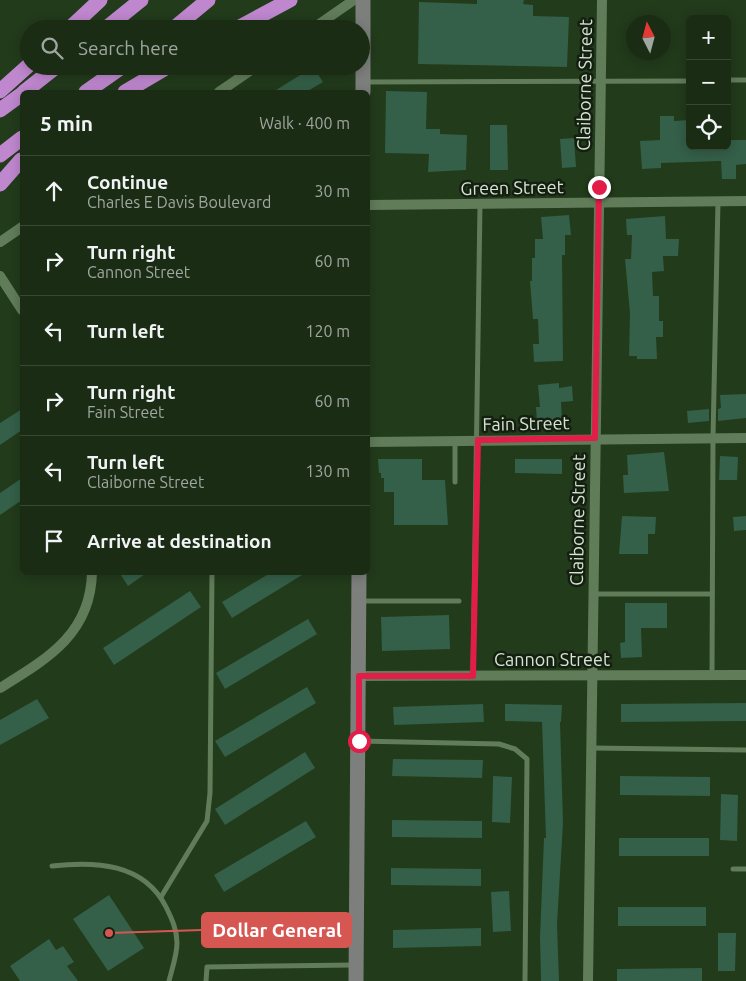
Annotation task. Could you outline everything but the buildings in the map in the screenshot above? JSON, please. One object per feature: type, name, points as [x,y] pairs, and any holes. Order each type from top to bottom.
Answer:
[{"type":"highway","points":[[79,20],[100,0]]},
{"type":"highway","points":[[116,20],[141,0]]},
{"type":"highway","points":[[185,20],[208,0]]},
{"type":"highway","points":[[253,20],[290,0]]},
{"type":"highway","points":[[0,91],[20,73]]},
{"type":"highway","points":[[27,90],[46,75]]},
{"type":"highway","points":[[89,90],[110,75]]},
{"type":"highway","points":[[127,90],[153,75]]},
{"type":"highway","points":[[0,110],[20,95]]},
{"type":"highway","points":[[0,155],[20,140]]},
{"type":"highway","points":[[0,174],[20,160]]},
{"type":"highway","points":[[0,184],[20,161]]},
{"type":"street","points":[[325,20],[354,0]]},
{"type":"street","points":[[363,0],[363,20]]},
{"type":"street","name":"Claiborne Street","points":[[588,981],[592,594],[602,0]]},
{"type":"street","points":[[222,90],[244,75]]},
{"type":"street","name":"Green Street","points":[[370,205],[746,200]]},
{"type":"street","points":[[0,242],[20,228]]},
{"type":"street","points":[[0,276],[20,307]]},
{"type":"street","name":"Fain Street","points":[[370,442],[595,438],[746,438]]},
{"type":"street","points":[[0,688],[48,658],[75,629],[92,592],[92,575]]},
{"type":"street","points":[[356,981],[360,575]]},
{"type":"street","name":"Cannon Street","points":[[359,676],[746,675]]},
{"type":"lane","points":[[731,80],[746,80]]},
{"type":"lane","points":[[363,87],[686,81]]},
{"type":"lane","points":[[712,675],[713,438],[718,201]]},
{"type":"lane","points":[[473,676],[480,204]]},
{"type":"lane","points":[[455,441],[455,482]]},
{"type":"lane","points":[[161,897],[207,821],[210,793],[212,575]]},
{"type":"lane","points":[[592,594],[712,594]]},
{"type":"lane","points":[[359,601],[459,601]]},
{"type":"lane","points":[[359,741],[499,744],[515,749],[527,760],[525,981]]},
{"type":"lane","points":[[590,748],[746,750]]},
{"type":"lane","points":[[52,866],[82,863],[110,865],[138,876],[161,897],[174,924],[177,944],[169,981]]},
{"type":"lane","points":[[733,869],[746,869]]},
{"type":"lane","points":[[206,981],[207,967],[356,965]]},
{"type":"place","name":"Dollar General","points":[[109,933]]},
{"type":"route","points":[[359,741],[359,676],[473,676],[478,440],[595,438],[599,187]]}]
